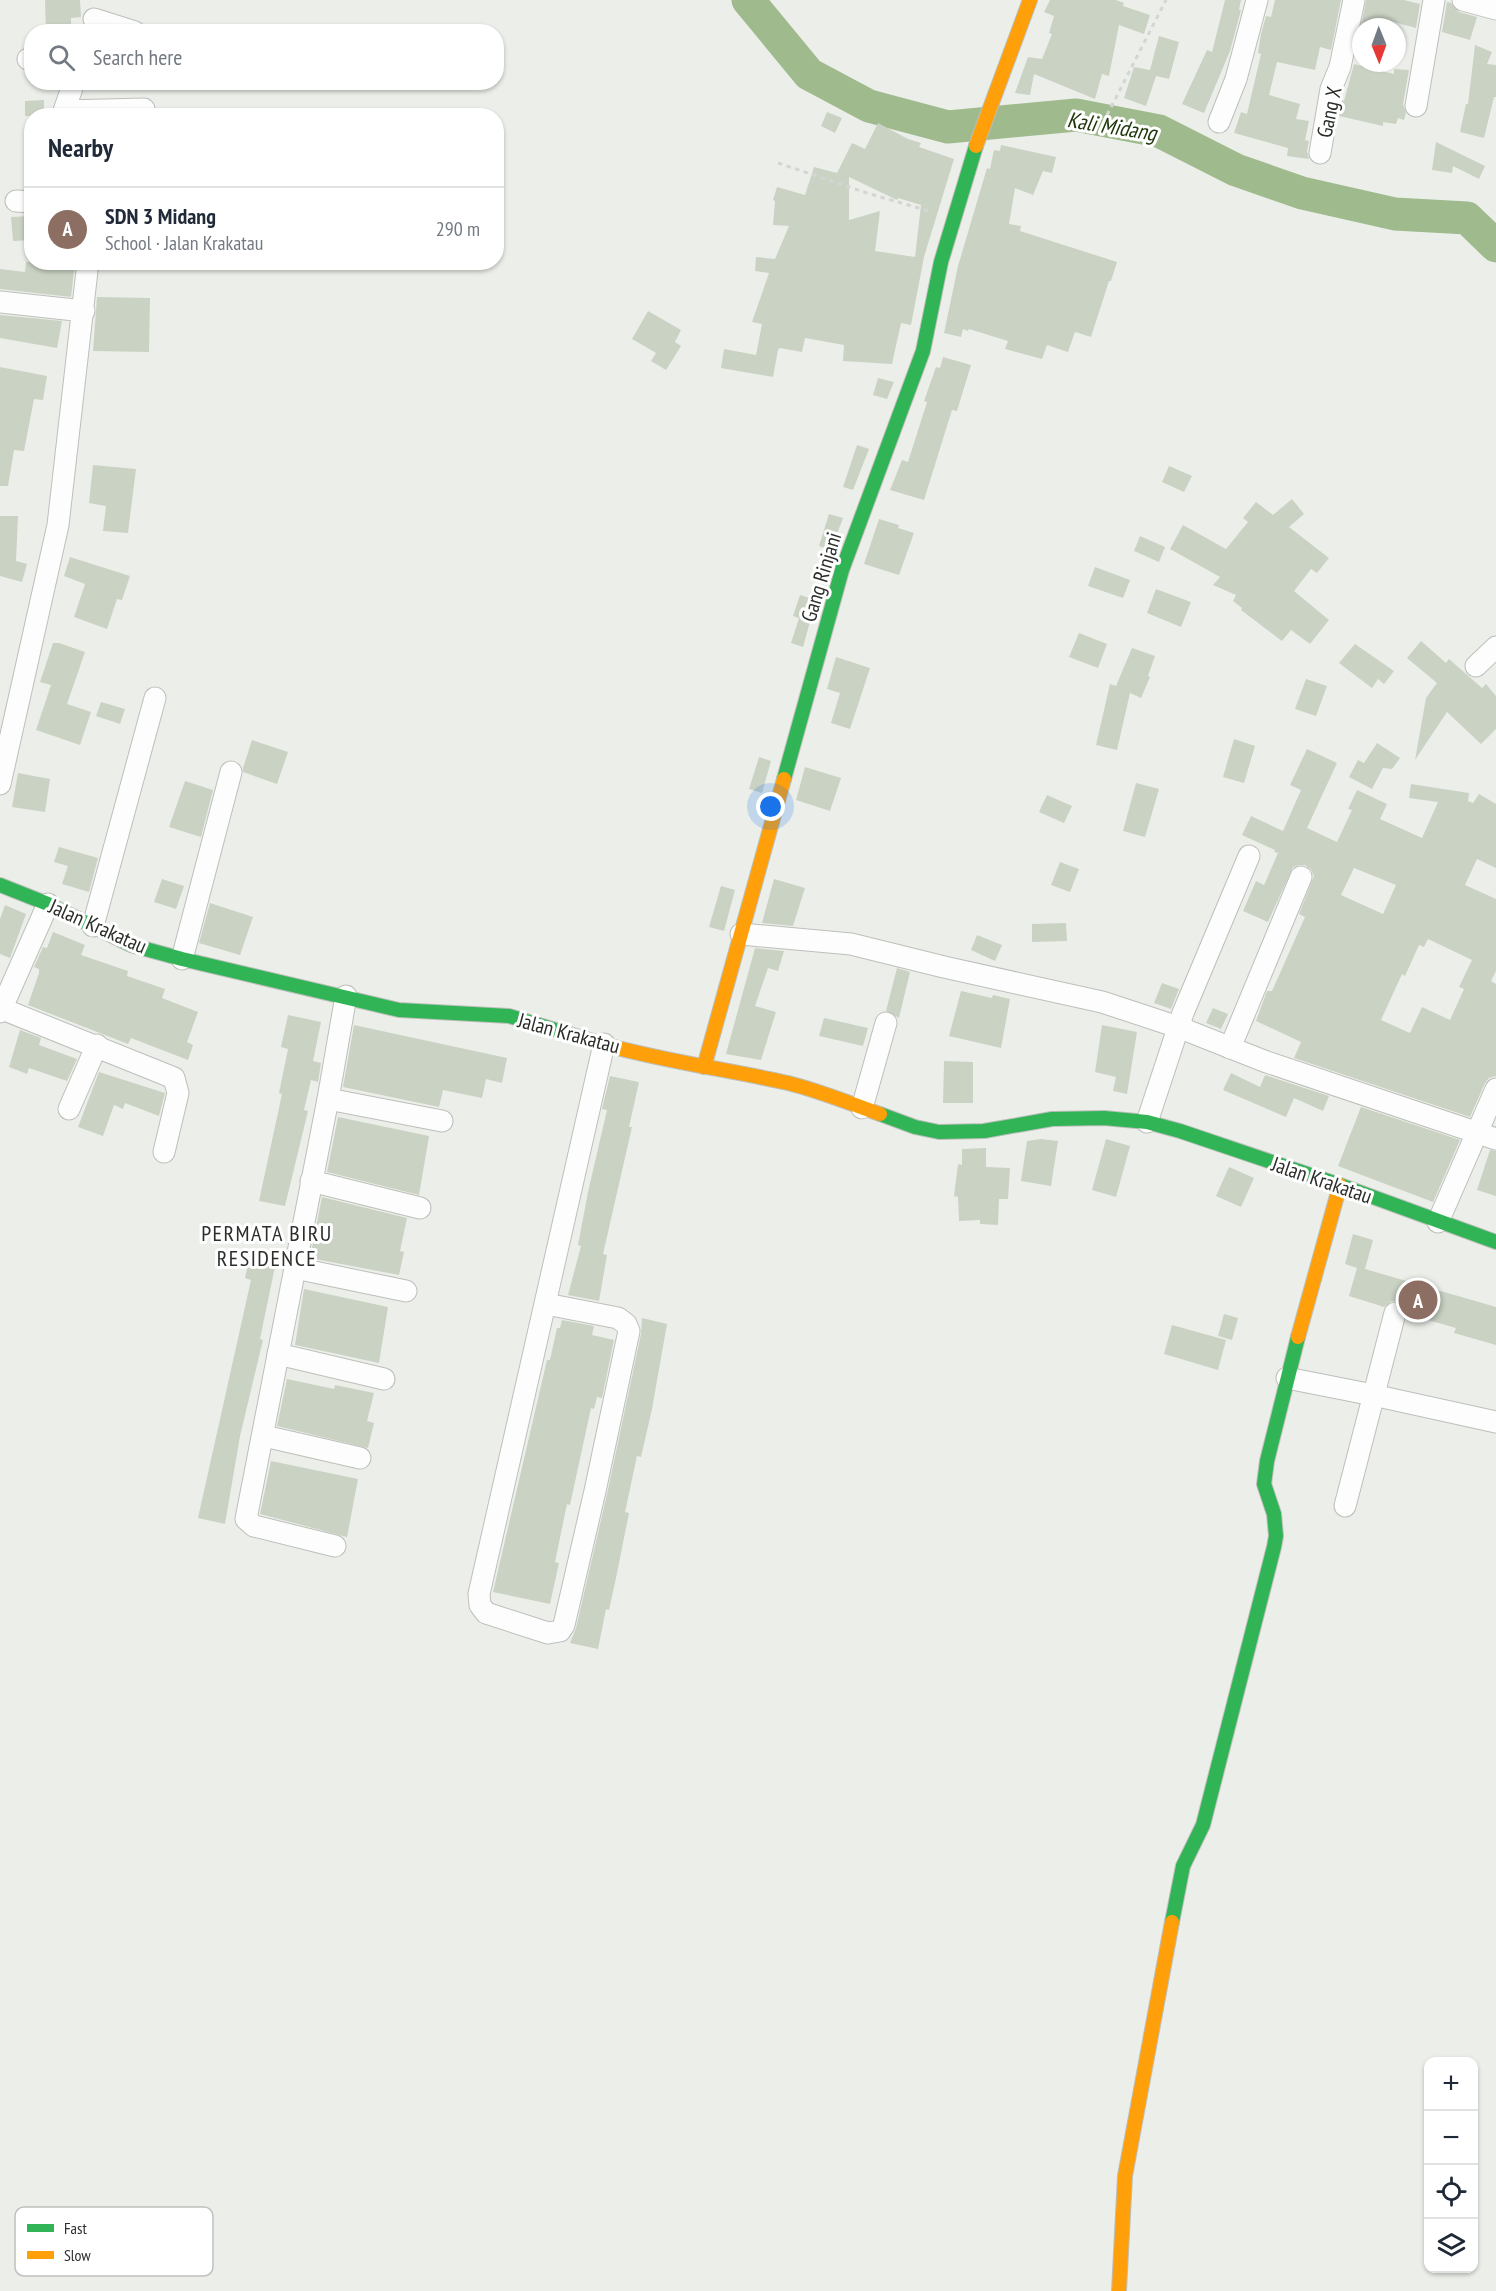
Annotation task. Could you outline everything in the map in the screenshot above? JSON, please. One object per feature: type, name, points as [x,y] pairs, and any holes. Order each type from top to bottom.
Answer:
[{"type":"street","name":"Gang Rinjani","points":[[705,1067],[842,570],[922,351],[941,262],[977,142],[1029,0]]},
{"type":"street","points":[[1219,122],[1236,80],[1257,0]]},
{"type":"street","name":"Gang X","points":[[1320,153],[1331,89],[1340,67],[1354,0]]},
{"type":"street","points":[[1416,106],[1434,0]]},
{"type":"street","points":[[1463,0],[1496,9]]},
{"type":"street","points":[[95,17],[114,24]]},
{"type":"street","points":[[66,108],[71,90]]},
{"type":"street","points":[[0,784],[58,525],[87,270]]},
{"type":"street","points":[[0,302],[84,311]]},
{"type":"street","points":[[1476,666],[1496,647]]},
{"type":"street","points":[[93,926],[155,698]]},
{"type":"street","points":[[182,959],[231,772]]},
{"type":"street","points":[[1147,1122],[1178,1027],[1208,950],[1249,856]]},
{"type":"street","points":[[1230,1048],[1301,877]]},
{"type":"street","name":"Jalan Krakatau","points":[[0,885],[48,903],[130,945],[182,959],[399,1010],[509,1016],[604,1044],[787,1083],[939,1132],[984,1131],[1052,1119],[1104,1118],[1147,1122],[1340,1185],[1496,1242]]},
{"type":"street","points":[[48,903],[1,1009],[97,1045],[174,1078],[178,1093],[164,1152]]},
{"type":"street","points":[[741,934],[867,947],[1083,998],[1178,1027],[1230,1048],[1486,1136]]},
{"type":"street","points":[[335,1546],[254,1526],[247,1522],[247,1515],[264,1436],[346,996]]},
{"type":"street","points":[[862,1108],[886,1023]]},
{"type":"street","points":[[546,1304],[618,1318],[626,1324],[628,1331],[564,1625],[560,1631],[548,1633],[486,1613],[480,1605],[479,1594],[604,1044]]},
{"type":"street","points":[[69,1109],[97,1045]]},
{"type":"street","points":[[1438,1222],[1486,1136],[1496,1089]]},
{"type":"street","points":[[328,1099],[442,1121]]},
{"type":"street","points":[[311,1181],[420,1208]]},
{"type":"street","points":[[1119,2291],[1125,2176],[1183,1866],[1203,1825],[1274,1547],[1276,1536],[1274,1514],[1265,1491],[1264,1476],[1287,1378],[1340,1185]]},
{"type":"street","points":[[296,1268],[406,1291]]},
{"type":"street","points":[[1345,1506],[1395,1313]]},
{"type":"street","points":[[278,1354],[384,1379]]},
{"type":"street","points":[[1287,1378],[1496,1422]]},
{"type":"street","points":[[264,1436],[360,1458]]},
{"type":"path","points":[[1107,115],[1167,0]]},
{"type":"path","points":[[778,163],[867,193],[954,218]]},
{"type":"building","points":[[45,0],[80,0],[81,17],[71,18],[71,24],[46,24]]},
{"type":"building","points":[[1050,0],[1116,0],[1124,3],[1123,6],[1150,15],[1144,34],[1119,25],[1109,76],[1102,74],[1095,99],[1034,74],[1030,95],[1015,93],[1028,57],[1042,59],[1052,34],[1049,33],[1054,16],[1044,12]]},
{"type":"building","points":[[1225,0],[1241,0],[1239,10],[1241,10],[1230,51],[1204,113],[1182,104],[1207,50],[1212,52]]},
{"type":"building","points":[[1275,0],[1341,0],[1331,50],[1320,47],[1315,70],[1277,62],[1269,95],[1300,104],[1296,119],[1309,121],[1305,140],[1309,141],[1307,151],[1309,159],[1287,156],[1288,148],[1234,133],[1241,112],[1247,114],[1261,54],[1258,53],[1261,34],[1266,16],[1271,17]]},
{"type":"building","points":[[1366,0],[1404,0],[1420,4],[1416,28],[1406,25],[1406,18],[1363,18]]},
{"type":"building","points":[[1447,2],[1459,12],[1477,17],[1470,40],[1442,32]]},
{"type":"building","points":[[1159,36],[1179,42],[1169,79],[1156,76],[1146,106],[1124,98],[1134,67],[1150,70]]},
{"type":"building","points":[[1475,45],[1492,52],[1487,64],[1496,65],[1496,97],[1494,97],[1484,138],[1460,132],[1466,104],[1468,104]]},
{"type":"building","points":[[1409,70],[1403,104],[1406,113],[1404,120],[1398,118],[1396,124],[1383,122],[1383,126],[1339,116],[1342,100],[1344,101],[1352,71],[1394,74],[1394,72]]},
{"type":"building","points":[[44,100],[44,108],[25,108],[25,101]]},
{"type":"building","points":[[827,112],[842,118],[835,133],[821,126]]},
{"type":"building","points":[[878,123],[908,139],[921,143],[919,147],[954,159],[924,257],[911,325],[901,323],[892,364],[843,361],[844,345],[805,338],[802,352],[780,348],[778,350],[773,377],[721,368],[724,349],[756,355],[762,324],[752,322],[769,273],[755,271],[756,257],[775,259],[789,226],[773,225],[775,201],[773,200],[777,187],[805,195],[814,167],[837,173],[852,143],[865,149]],"holes":[[[849,177],[897,200],[898,198],[921,205],[915,257],[875,251],[880,211],[849,220]]]},
{"type":"building","points":[[1436,142],[1485,166],[1479,179],[1453,166],[1452,173],[1432,170]]},
{"type":"building","points":[[1001,145],[1056,157],[1052,173],[1043,171],[1033,195],[1015,188],[1009,224],[1021,226],[1020,231],[1117,262],[1091,337],[1075,332],[1068,352],[1047,345],[1042,359],[1005,349],[1008,341],[969,329],[968,331],[963,329],[961,337],[944,333],[958,266],[987,168],[990,169],[994,150],[1000,151]]},
{"type":"building","points":[[24,216],[24,240],[13,241],[11,217]]},
{"type":"building","points":[[0,269],[25,272],[25,270],[74,270],[71,297],[0,289]]},
{"type":"building","points":[[97,297],[150,298],[149,352],[93,351]]},
{"type":"building","points":[[648,311],[681,330],[675,342],[681,346],[666,370],[651,361],[656,353],[632,339]]},
{"type":"building","points":[[0,315],[62,321],[57,348],[0,338]]},
{"type":"building","points":[[943,357],[971,365],[957,411],[952,410],[924,500],[890,490],[902,460],[908,462],[927,402],[924,401],[936,367],[940,368]]},
{"type":"building","points":[[0,367],[47,376],[43,400],[34,399],[24,451],[14,450],[8,486],[0,486]]},
{"type":"building","points":[[878,378],[894,382],[887,399],[873,395]]},
{"type":"building","points":[[857,445],[869,449],[853,490],[843,487]]},
{"type":"building","points":[[93,465],[136,469],[128,533],[103,531],[106,506],[89,503]]},
{"type":"building","points":[[1169,466],[1192,476],[1184,492],[1162,482]]},
{"type":"building","points":[[1292,499],[1304,514],[1289,527],[1329,558],[1317,573],[1311,569],[1294,591],[1329,620],[1310,644],[1291,630],[1282,641],[1241,610],[1242,608],[1233,601],[1236,595],[1213,585],[1220,577],[1170,549],[1183,525],[1226,549],[1248,522],[1243,518],[1256,502],[1273,515]]},
{"type":"building","points":[[829,514],[843,518],[831,550],[819,546]]},
{"type":"building","points":[[0,516],[18,516],[16,561],[27,564],[22,582],[0,576]]},
{"type":"building","points":[[879,519],[899,525],[898,528],[914,533],[899,575],[864,564]]},
{"type":"building","points":[[1140,536],[1165,547],[1159,562],[1134,551]]},
{"type":"building","points":[[70,557],[130,576],[122,600],[117,599],[107,629],[74,617],[85,584],[64,576]]},
{"type":"building","points":[[1095,567],[1130,580],[1123,598],[1088,586]]},
{"type":"building","points":[[1156,589],[1191,602],[1181,627],[1147,613]]},
{"type":"building","points":[[800,595],[816,600],[803,647],[791,643],[799,618],[793,616]]},
{"type":"building","points":[[1079,633],[1107,644],[1098,668],[1069,657]]},
{"type":"building","points":[[1421,641],[1446,663],[1449,659],[1482,688],[1486,684],[1496,696],[1496,729],[1481,744],[1447,712],[1415,760],[1426,698],[1437,683],[1407,658]]},
{"type":"building","points":[[53,643],[85,652],[67,704],[91,712],[80,745],[36,730],[51,685],[40,682]]},
{"type":"building","points":[[1355,644],[1394,671],[1384,684],[1378,679],[1372,688],[1339,663]]},
{"type":"building","points":[[1132,648],[1155,656],[1148,676],[1150,677],[1141,698],[1130,693],[1117,750],[1096,745],[1110,684],[1116,686]]},
{"type":"building","points":[[836,657],[870,668],[850,729],[831,723],[840,693],[827,689]]},
{"type":"building","points":[[1306,679],[1327,686],[1316,716],[1295,709]]},
{"type":"building","points":[[101,702],[125,709],[120,724],[96,716]]},
{"type":"building","points":[[1234,739],[1255,746],[1244,783],[1223,777]]},
{"type":"building","points":[[252,740],[288,752],[277,784],[243,772]]},
{"type":"building","points":[[1377,743],[1400,758],[1392,769],[1383,768],[1372,789],[1349,777],[1358,760],[1364,763]]},
{"type":"building","points":[[1307,749],[1337,763],[1307,828],[1337,842],[1352,810],[1348,809],[1357,790],[1387,804],[1380,819],[1422,838],[1438,802],[1409,798],[1411,784],[1469,793],[1468,801],[1473,803],[1479,794],[1496,804],[1496,868],[1477,859],[1465,885],[1496,899],[1496,971],[1491,981],[1496,984],[1496,1076],[1489,1078],[1485,1083],[1470,1117],[1294,1058],[1301,1042],[1256,1021],[1267,991],[1272,991],[1305,917],[1299,914],[1314,876],[1305,865],[1293,867],[1268,922],[1243,911],[1256,881],[1264,885],[1278,853],[1242,835],[1251,816],[1283,831],[1301,790],[1290,785]],"holes":[[[1354,868],[1396,885],[1383,914],[1341,895]],[[1428,939],[1472,960],[1459,987],[1464,989],[1450,1020],[1422,1007],[1410,1033],[1381,1020],[1402,974],[1405,976],[1419,945],[1424,947]]]},
{"type":"building","points":[[759,757],[771,761],[762,793],[749,789]]},
{"type":"building","points":[[805,767],[841,778],[830,811],[796,800]]},
{"type":"building","points":[[18,773],[50,779],[45,812],[12,807]]},
{"type":"building","points":[[185,781],[213,790],[201,837],[169,827]]},
{"type":"building","points":[[1136,783],[1159,789],[1145,837],[1123,831]]},
{"type":"building","points":[[1047,795],[1072,806],[1064,823],[1039,812]]},
{"type":"building","points":[[59,847],[98,858],[89,892],[62,884],[68,866],[54,862]]},
{"type":"building","points":[[1060,862],[1079,869],[1070,892],[1051,885]]},
{"type":"building","points":[[162,879],[184,886],[176,909],[154,902]]},
{"type":"building","points":[[774,879],[805,888],[793,926],[762,923]]},
{"type":"building","points":[[721,886],[735,890],[724,931],[709,927]]},
{"type":"building","points":[[210,903],[253,917],[240,955],[199,943]]},
{"type":"building","points":[[5,905],[26,914],[10,958],[0,954],[0,919]]},
{"type":"building","points":[[1066,923],[1067,941],[1032,942],[1032,924]]},
{"type":"building","points":[[53,932],[85,945],[81,955],[128,971],[127,976],[165,989],[162,998],[198,1012],[187,1042],[193,1045],[188,1060],[131,1038],[128,1044],[28,1005],[39,973],[39,969],[34,967],[43,947],[47,948]]},
{"type":"building","points":[[977,935],[1002,945],[995,961],[971,950]]},
{"type":"building","points":[[755,948],[784,951],[778,971],[768,968],[755,1006],[776,1012],[761,1060],[726,1054]]},
{"type":"building","points":[[897,968],[910,972],[899,1018],[886,1011]]},
{"type":"building","points":[[1162,983],[1179,989],[1171,1009],[1154,1003]]},
{"type":"building","points":[[961,991],[992,998],[993,995],[1010,999],[1001,1048],[949,1036]]},
{"type":"building","points":[[1213,1008],[1228,1014],[1221,1029],[1206,1023]]},
{"type":"building","points":[[288,1015],[321,1022],[313,1061],[321,1063],[318,1082],[311,1080],[304,1110],[308,1111],[285,1206],[259,1201],[282,1094],[279,1093],[288,1049],[281,1047]]},
{"type":"building","points":[[824,1018],[868,1028],[863,1046],[819,1036]]},
{"type":"building","points":[[354,1025],[507,1058],[502,1083],[486,1079],[482,1098],[443,1090],[439,1107],[343,1087]]},
{"type":"building","points":[[1102,1025],[1137,1032],[1127,1094],[1113,1091],[1116,1077],[1095,1072]]},
{"type":"building","points":[[20,1030],[41,1038],[39,1045],[77,1059],[67,1081],[29,1068],[27,1074],[9,1067]]},
{"type":"building","points":[[944,1061],[973,1062],[973,1103],[943,1103]]},
{"type":"building","points":[[99,1072],[165,1093],[159,1116],[125,1103],[123,1109],[114,1105],[103,1136],[78,1127]]},
{"type":"building","points":[[1231,1073],[1260,1087],[1265,1075],[1329,1096],[1323,1111],[1294,1098],[1286,1117],[1223,1090]]},
{"type":"building","points":[[610,1076],[639,1082],[629,1127],[632,1127],[603,1254],[607,1255],[599,1301],[568,1295],[581,1246],[578,1245],[607,1110],[602,1109]]},
{"type":"building","points":[[1361,1107],[1460,1140],[1433,1202],[1338,1166]]},
{"type":"building","points":[[338,1117],[429,1136],[419,1195],[327,1172]]},
{"type":"building","points":[[1041,1139],[1058,1141],[1051,1186],[1021,1181],[1027,1141]]},
{"type":"building","points":[[1106,1139],[1130,1146],[1116,1197],[1092,1190]]},
{"type":"building","points":[[986,1148],[986,1167],[1010,1168],[1008,1199],[999,1199],[998,1225],[980,1224],[980,1220],[959,1221],[958,1197],[954,1196],[958,1164],[962,1165],[962,1149]]},
{"type":"building","points":[[1490,1150],[1496,1151],[1496,1196],[1477,1190]]},
{"type":"building","points":[[1229,1167],[1254,1178],[1241,1207],[1216,1196]]},
{"type":"building","points":[[322,1197],[407,1218],[400,1251],[404,1252],[399,1275],[310,1258]]},
{"type":"building","points":[[1353,1234],[1373,1240],[1365,1269],[1496,1307],[1496,1345],[1454,1333],[1456,1328],[1407,1314],[1404,1304],[1399,1301],[1391,1301],[1384,1307],[1349,1296],[1357,1268],[1345,1264]]},
{"type":"building","points":[[251,1251],[277,1257],[260,1339],[263,1340],[240,1436],[225,1524],[198,1518],[251,1280],[245,1278]]},
{"type":"building","points":[[304,1289],[388,1307],[379,1363],[295,1345]]},
{"type":"building","points":[[1224,1314],[1238,1318],[1232,1340],[1218,1336]]},
{"type":"building","points":[[642,1318],[667,1324],[652,1409],[641,1457],[637,1456],[625,1512],[629,1513],[616,1578],[609,1610],[606,1609],[598,1649],[570,1643],[576,1628],[607,1494],[641,1334]]},
{"type":"building","points":[[562,1320],[594,1326],[592,1335],[614,1340],[602,1398],[597,1397],[594,1409],[591,1408],[570,1505],[567,1504],[555,1562],[559,1563],[550,1604],[493,1592],[547,1360],[550,1360],[557,1328],[560,1328]]},
{"type":"building","points":[[1172,1325],[1226,1340],[1218,1370],[1164,1354]]},
{"type":"building","points":[[287,1379],[334,1389],[335,1385],[374,1393],[367,1421],[374,1423],[368,1448],[277,1426]]},
{"type":"building","points":[[271,1461],[358,1479],[347,1537],[260,1514]]},
{"type":"waterway","name":"Kali Midang","points":[[748,0],[809,74],[869,106],[948,127],[1076,115],[1159,131],[1236,170],[1302,193],[1395,214],[1467,218],[1496,246]]},
{"type":"traffic: fast","points":[[784,779],[842,570],[923,351],[941,262],[976,146]]},
{"type":"traffic: fast","points":[[0,885],[48,904],[131,945],[182,959],[399,1010],[509,1016],[599,1043]]},
{"type":"traffic: fast","points":[[880,1114],[915,1127],[939,1132],[984,1131],[1052,1119],[1104,1118],[1147,1122],[1340,1185],[1496,1242]]},
{"type":"traffic: fast","points":[[1172,1922],[1183,1866],[1203,1825],[1274,1547],[1276,1536],[1274,1514],[1264,1484],[1267,1461],[1298,1337]]},
{"type":"traffic: slow","points":[[976,146],[1030,0]]},
{"type":"traffic: slow","points":[[704,1067],[784,779]]},
{"type":"traffic: slow","points":[[599,1043],[669,1060],[788,1083],[880,1114]]},
{"type":"traffic: slow","points":[[1298,1337],[1340,1185]]},
{"type":"traffic: slow","points":[[1119,2291],[1125,2176],[1172,1922]]},
{"type":"place","name":"SDN 3 Midang","points":[[1418,1300]]},
{"type":"district","name":"PERMATA BIRU RESIDENCE","points":[[267,1246]]}]
